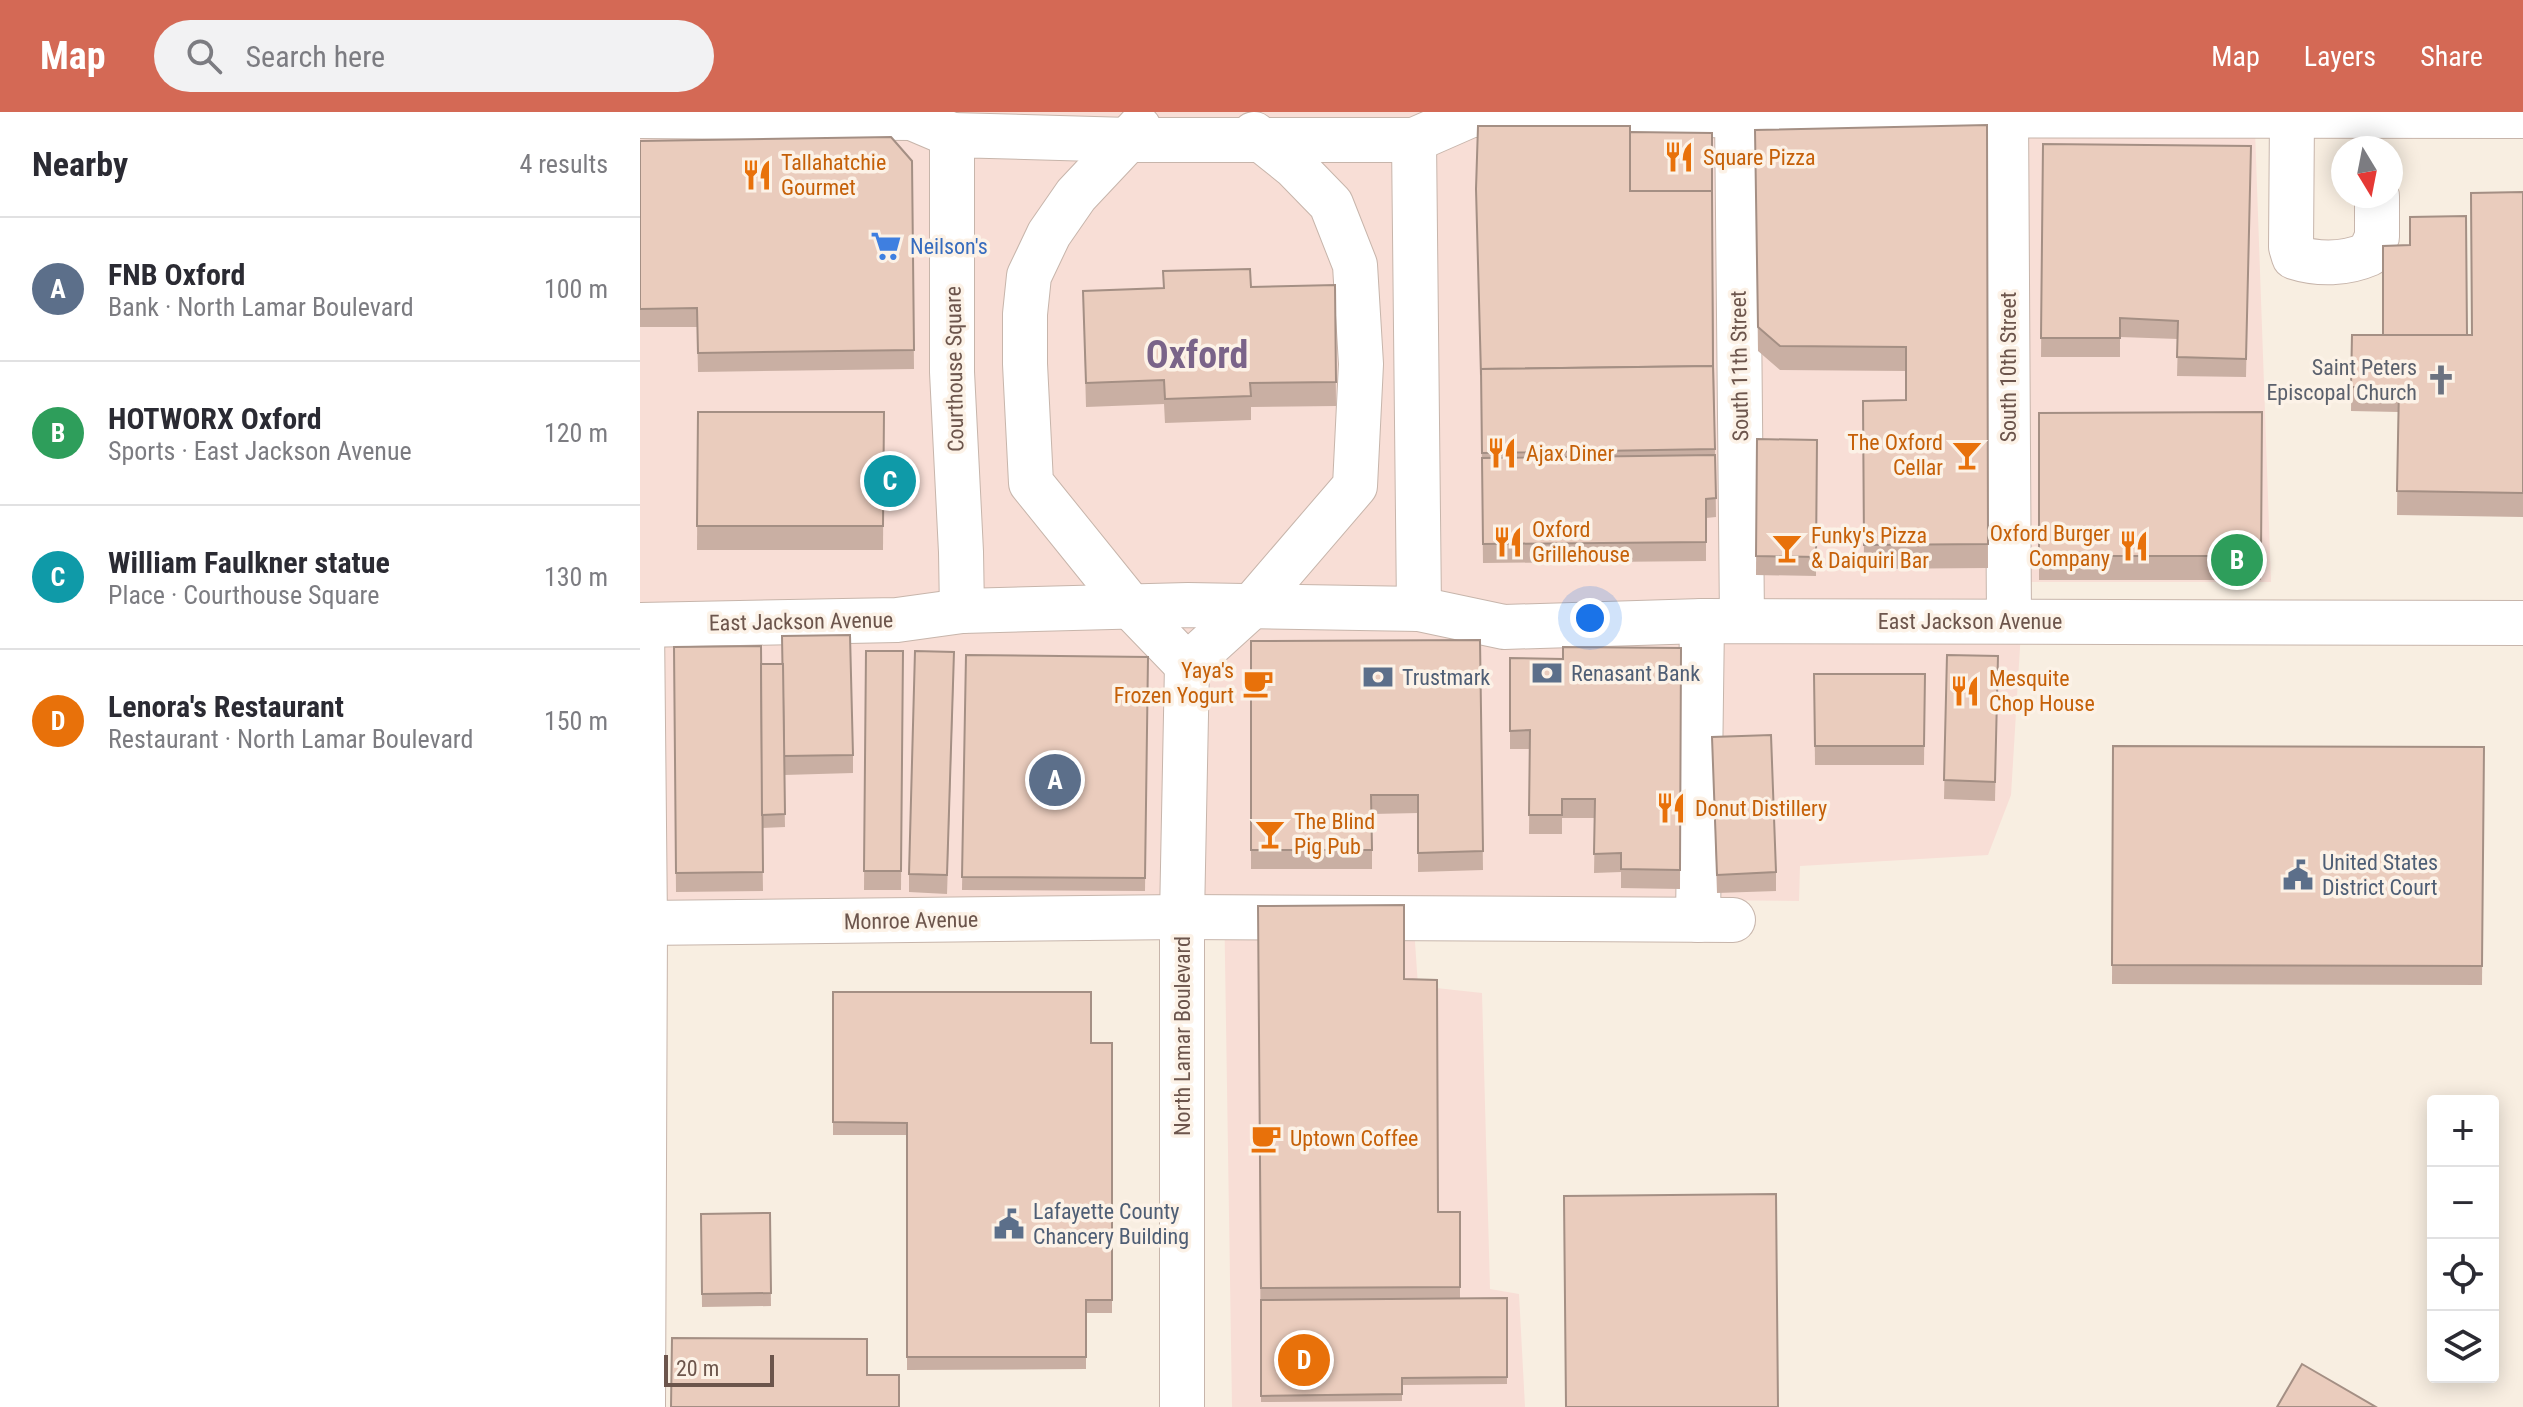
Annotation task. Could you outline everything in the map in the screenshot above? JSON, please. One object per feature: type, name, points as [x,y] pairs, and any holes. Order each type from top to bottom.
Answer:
[{"type":"street","points":[[1141,126],[1076,195],[1049,234],[1029,276],[1025,327],[1031,483],[1131,607],[1187,665],[1251,607],[1355,486],[1361,364],[1355,265],[1331,204],[1294,166],[1228,112]]},
{"type":"street","name":"South 11th Street","points":[[1715,920],[1737,114]]},
{"type":"street","name":"South 10th Street","points":[[2006,114],[2009,621]]},
{"type":"street","points":[[640,116],[912,118],[952,135],[1141,126],[1261,140],[1414,140],[1471,115],[2292,116],[2378,132],[2523,116]]},
{"type":"street","points":[[2292,116],[2291,247],[2294,257],[2308,262],[2351,261],[2369,254],[2377,237],[2377,208]]},
{"type":"street","name":"Courthouse Square","points":[[952,135],[952,372],[962,611]]},
{"type":"street","points":[[962,611],[1188,605],[1419,609],[1414,140]]},
{"type":"street","name":"East Jackson Avenue","points":[[1419,609],[1504,627],[1722,620],[2523,623]]},
{"type":"street","name":"East Jackson Avenue","points":[[641,625],[897,620],[962,611]]},
{"type":"street","points":[[641,625],[643,1407]]},
{"type":"street","name":"North Lamar Boulevard","points":[[1182,1407],[1182,917],[1187,665]]},
{"type":"street","name":"Monroe Avenue","points":[[642,924],[1182,917],[1715,920]]},
{"type":"shaded area","points":[[674,112],[2523,112],[2255,130],[2271,582],[2024,582],[2011,795],[1988,855],[1800,866],[1799,901],[1412,898],[1418,986],[1482,993],[1490,1289],[1519,1294],[1525,1407],[1232,1407],[1224,895],[640,911],[640,136]]},
{"type":"building","points":[[1987,125],[1988,544],[1864,545],[1863,401],[1906,400],[1906,347],[1780,346],[1758,327],[1755,130]]},
{"type":"building","points":[[1478,126],[1630,126],[1630,191],[1712,191],[1713,366],[1481,369],[1481,375],[1476,189]]},
{"type":"building","points":[[1630,132],[1712,133],[1712,191],[1630,191]]},
{"type":"building","points":[[891,137],[912,161],[914,350],[698,353],[697,308],[640,309],[640,141]]},
{"type":"building","points":[[2043,144],[2251,146],[2246,359],[2177,357],[2178,321],[2120,318],[2120,338],[2041,338]]},
{"type":"building","points":[[2523,192],[2523,493],[2397,491],[2399,387],[2351,387],[2352,335],[2472,335],[2471,193]]},
{"type":"building","points":[[2466,216],[2467,335],[2383,335],[2383,246],[2410,245],[2410,217]]},
{"type":"building","points":[[1250,269],[1251,287],[1335,285],[1336,382],[1250,383],[1251,396],[1165,399],[1164,380],[1086,383],[1083,291],[1164,288],[1163,271]]},
{"type":"building","points":[[1713,366],[1715,449],[1482,453],[1481,369]]},
{"type":"building","points":[[698,412],[884,412],[883,526],[697,526]]},
{"type":"building","points":[[2262,412],[2261,556],[2039,556],[2039,413]]},
{"type":"building","points":[[1757,439],[1817,440],[1816,557],[1756,556]]},
{"type":"building","points":[[1715,455],[1716,498],[1706,499],[1706,542],[1483,544],[1482,458]]},
{"type":"building","points":[[850,635],[853,755],[784,756],[782,636]]},
{"type":"building","points":[[1480,640],[1483,851],[1418,853],[1418,795],[1371,795],[1372,850],[1251,850],[1251,641]]},
{"type":"building","points":[[761,646],[763,872],[676,873],[674,647]]},
{"type":"building","points":[[1563,647],[1681,648],[1680,870],[1621,869],[1621,853],[1594,854],[1595,799],[1562,799],[1562,815],[1529,815],[1530,730],[1510,731],[1510,658],[1563,659]]},
{"type":"building","points":[[866,651],[903,651],[901,871],[864,871]]},
{"type":"building","points":[[915,651],[954,652],[947,875],[909,874]]},
{"type":"building","points":[[966,655],[1148,657],[1145,878],[962,877]]},
{"type":"building","points":[[1947,655],[1998,656],[1995,782],[1944,780]]},
{"type":"building","points":[[761,664],[783,664],[785,814],[762,815]]},
{"type":"building","points":[[1814,674],[1925,674],[1924,746],[1815,746]]},
{"type":"building","points":[[1771,735],[1776,872],[1717,875],[1712,737]]},
{"type":"building","name":"United States District Court","points":[[2113,746],[2484,747],[2482,966],[2112,965]]},
{"type":"building","points":[[1404,905],[1404,979],[1437,980],[1438,1212],[1460,1212],[1460,1287],[1261,1288],[1258,906]]},
{"type":"building","name":"Lafayette County Chancery Building","points":[[833,992],[1091,992],[1091,1043],[1112,1043],[1112,1300],[1086,1300],[1086,1357],[907,1357],[907,1123],[833,1122]]},
{"type":"building","points":[[1776,1194],[1778,1407],[1566,1407],[1564,1196]]},
{"type":"building","points":[[770,1213],[771,1293],[702,1294],[701,1214]]},
{"type":"building","points":[[1507,1298],[1507,1377],[1402,1378],[1402,1394],[1261,1396],[1261,1300]]},
{"type":"building","points":[[672,1338],[867,1339],[867,1375],[899,1375],[899,1407],[671,1407]]},
{"type":"building","points":[[2302,1364],[2376,1407],[2277,1407]]},
{"type":"place","name":"Square Pizza","points":[[1679,157]]},
{"type":"place","name":"Tallahatchie Gourmet","points":[[757,175]]},
{"type":"place","name":"Neilson's","points":[[886,246]]},
{"type":"place","name":"Saint Peters Episcopal Church","points":[[2441,380]]},
{"type":"place","name":"Ajax Diner","points":[[1502,453]]},
{"type":"place","name":"The Oxford Cellar","points":[[1967,455]]},
{"type":"place","name":"William Faulkner statue","points":[[890,481]]},
{"type":"place","name":"Oxford Grillehouse","points":[[1508,542]]},
{"type":"place","name":"Oxford Burger Company","points":[[2134,546]]},
{"type":"place","name":"Funky's Pizza & Daiquiri Bar","points":[[1787,548]]},
{"type":"place","name":"HOTWORX Oxford","points":[[2237,560]]},
{"type":"place","name":"Renasant Bank","points":[[1547,673]]},
{"type":"place","name":"Trustmark","points":[[1378,677]]},
{"type":"place","name":"Yaya's Frozen Yogurt","points":[[1258,683]]},
{"type":"place","name":"Mesquite Chop House","points":[[1965,691]]},
{"type":"place","name":"FNB Oxford","points":[[1055,780]]},
{"type":"place","name":"Donut Distillery","points":[[1671,808]]},
{"type":"place","name":"The Blind Pig Pub","points":[[1270,834]]},
{"type":"place","name":"United States District Court","points":[[2298,875]]},
{"type":"place","name":"Uptown Coffee","points":[[1266,1138]]},
{"type":"place","name":"Lafayette County Chancery Building","points":[[1009,1224]]},
{"type":"place","name":"Lenora's Restaurant","points":[[1304,1360]]},
{"type":"district","name":"Oxford","points":[[1197,355]]}]
